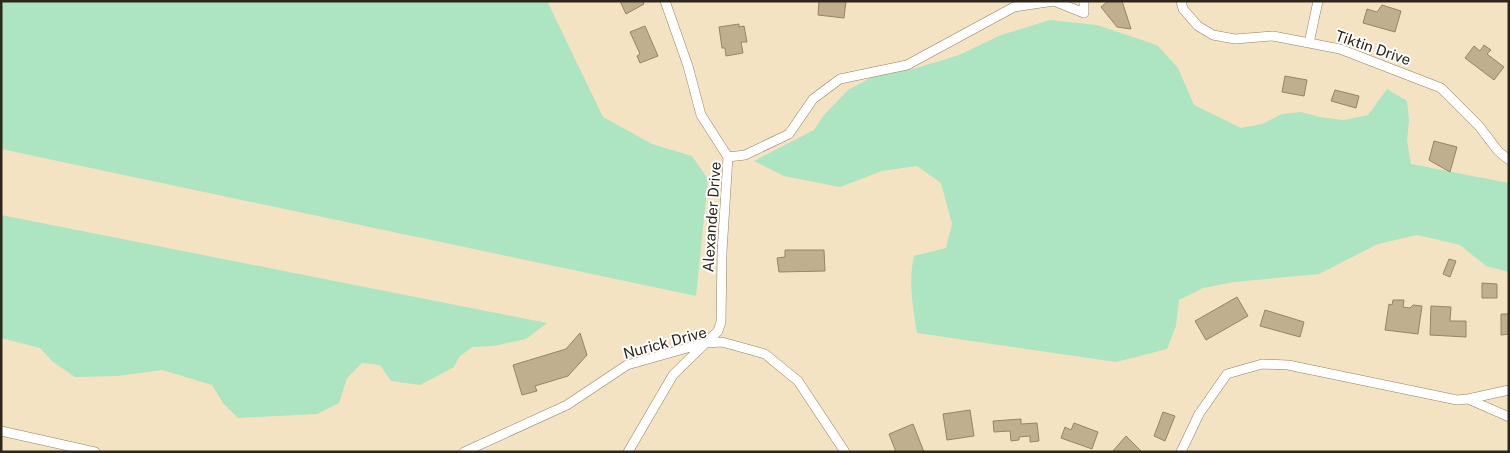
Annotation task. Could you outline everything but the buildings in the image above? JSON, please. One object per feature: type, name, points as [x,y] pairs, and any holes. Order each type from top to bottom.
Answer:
[{"type":"street","points":[[666,1],[688,66],[701,115],[728,157]]},
{"type":"street","name":"Alexander Drive","points":[[628,452],[674,375],[718,331],[721,322],[722,252],[728,157],[746,154],[789,134],[813,99],[840,79],[907,65],[1014,7],[1054,2],[1084,13],[1084,1]]},
{"type":"street","name":"Tiktin Drive","points":[[1181,1],[1183,9],[1198,26],[1213,35],[1235,39],[1273,36],[1340,49],[1441,88],[1479,126],[1498,151],[1509,160]]},
{"type":"street","points":[[1309,43],[1318,1]]},
{"type":"street","name":"Nurick Drive","points":[[464,452],[567,405],[627,364],[705,343],[722,342],[765,354],[798,381],[845,452]]},
{"type":"street","points":[[1181,452],[1199,414],[1227,374],[1262,364],[1288,365],[1457,400],[1509,390]]},
{"type":"street","points":[[1468,399],[1509,417]]},
{"type":"street","points":[[1,431],[95,452]]},
{"type":"green space","points":[[1,1],[547,1],[603,117],[652,144],[692,156],[708,179],[696,296],[1,149]]},
{"type":"green space","points":[[1050,20],[1097,25],[1157,45],[1178,68],[1194,105],[1241,128],[1262,124],[1282,114],[1301,112],[1343,120],[1368,115],[1387,89],[1407,101],[1409,120],[1407,141],[1411,164],[1509,183],[1509,272],[1486,266],[1460,245],[1417,235],[1378,244],[1319,274],[1234,282],[1203,288],[1179,300],[1176,326],[1167,349],[1116,362],[917,333],[911,285],[914,256],[946,248],[952,224],[941,183],[917,166],[882,171],[840,187],[784,176],[754,161],[814,130],[824,115],[848,90],[876,75],[913,69],[959,55],[1001,35]]},
{"type":"green space","points":[[1,215],[547,323],[526,339],[493,346],[472,347],[459,357],[454,367],[420,385],[391,381],[380,365],[362,363],[347,378],[339,403],[317,414],[238,418],[223,403],[212,385],[162,370],[118,376],[75,377],[53,362],[40,348],[1,338]]}]
